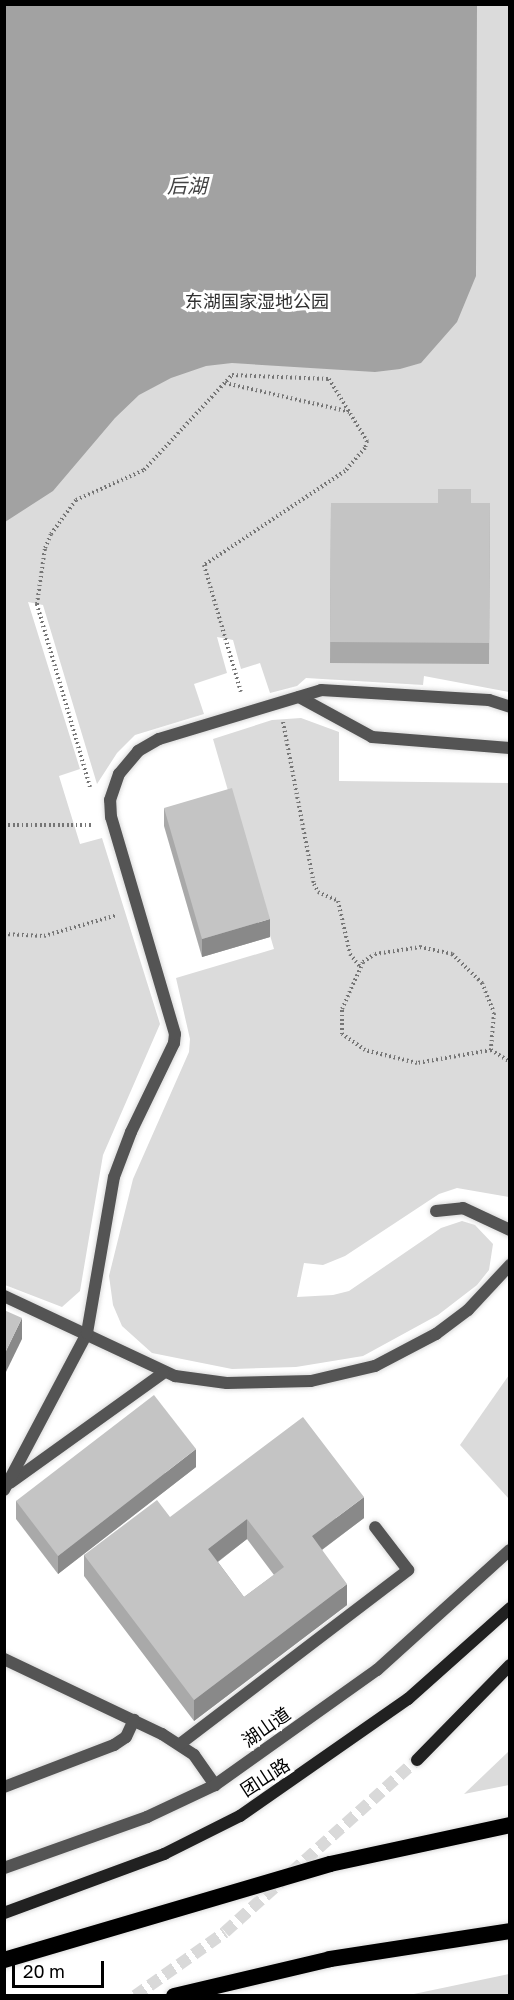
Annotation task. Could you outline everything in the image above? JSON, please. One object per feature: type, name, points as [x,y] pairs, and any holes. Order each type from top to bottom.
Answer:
[{"type":"highway","points":[[4,1960],[330,1864],[510,1825]]},
{"type":"highway","points":[[174,1995],[330,1959],[510,1930]]},
{"type":"main road","name":"团山路","points":[[4,1914],[164,1854],[240,1816],[408,1699],[510,1608]]},
{"type":"main road","points":[[417,1760],[510,1665]]},
{"type":"street","points":[[6,1488],[87,1333],[114,1177],[175,1034],[113,824],[110,800],[119,774],[138,751],[159,739],[299,697],[335,690],[489,700],[510,707]]},
{"type":"street","points":[[299,697],[372,737],[510,748]]},
{"type":"street","points":[[436,1211],[463,1208],[510,1230]]},
{"type":"street","points":[[4,1296],[87,1333],[163,1373],[227,1383],[311,1381],[375,1366],[436,1334],[468,1310],[510,1265]]},
{"type":"street","points":[[6,1488],[163,1373]]},
{"type":"street","points":[[180,1744],[408,1570],[375,1527]]},
{"type":"street","name":"湖山道","points":[[4,1868],[174,1807],[215,1785],[377,1670],[510,1550]]},
{"type":"street","points":[[4,1659],[180,1744],[194,1755],[215,1785]]},
{"type":"street","points":[[4,1787],[114,1745],[126,1737],[134,1720]]},
{"type":"path","points":[[110,800],[94,798],[37,604],[45,548],[76,500],[144,470],[232,375],[329,379],[367,441],[365,448],[345,471],[204,565],[248,712]]},
{"type":"path","points":[[224,383],[351,412]]},
{"type":"path","points":[[279,703],[314,884],[318,892],[334,897],[339,904],[350,954],[360,967]]},
{"type":"path","points":[[4,825],[113,824]]},
{"type":"path","points":[[4,934],[45,936],[138,909]]},
{"type":"path","points":[[491,1050],[495,1026],[491,1003],[480,980],[452,954],[420,947],[370,956],[360,967],[340,1018],[342,1034],[355,1045],[417,1063],[491,1050],[510,1062]]},
{"type":"green space","name":"东湖国家湿地公园","points":[[5,5],[509,5],[509,692],[424,676],[423,685],[306,678],[297,686],[270,693],[260,663],[241,669],[233,640],[217,637],[227,673],[194,684],[204,714],[135,735],[117,753],[97,784],[43,605],[28,602],[80,769],[59,776],[80,844],[102,838],[160,1024],[103,1155],[80,1291],[62,1307],[5,1285]]},
{"type":"green space","points":[[301,718],[339,732],[339,781],[509,783],[509,1197],[457,1188],[439,1194],[345,1256],[323,1265],[304,1263],[297,1297],[333,1295],[349,1291],[441,1228],[462,1221],[475,1225],[493,1244],[489,1270],[477,1285],[438,1315],[363,1356],[296,1367],[232,1369],[152,1353],[122,1326],[113,1305],[109,1276],[133,1179],[189,1052],[190,1039],[176,978],[274,949],[213,739],[272,720]]},
{"type":"green space","points":[[509,1375],[509,1499],[460,1445]]},
{"type":"green space","points":[[509,1751],[509,1785],[464,1794]]},
{"type":"green space","points":[[509,1974],[509,1995],[409,1995]]},
{"type":"water","name":"后湖","points":[[5,4],[477,5],[476,276],[457,322],[421,363],[400,369],[375,372],[232,363],[206,366],[171,378],[139,395],[115,418],[53,491],[5,522]]},
{"type":"building","points":[[438,489],[471,489],[471,503],[490,503],[489,643],[330,642],[331,503],[438,503]]},
{"type":"building","points":[[232,788],[270,919],[202,939],[164,808]]},
{"type":"building","points":[[4,1310],[22,1318],[4,1355]]},
{"type":"building","points":[[154,1395],[196,1449],[58,1556],[16,1501]]},
{"type":"building","points":[[303,1417],[364,1497],[312,1536],[347,1584],[194,1700],[84,1555],[157,1500],[170,1517]],"holes":[[[247,1519],[284,1567],[244,1597],[208,1549]]]},
{"type":"tunnel","points":[[135,1996],[225,1932],[417,1760]]}]
